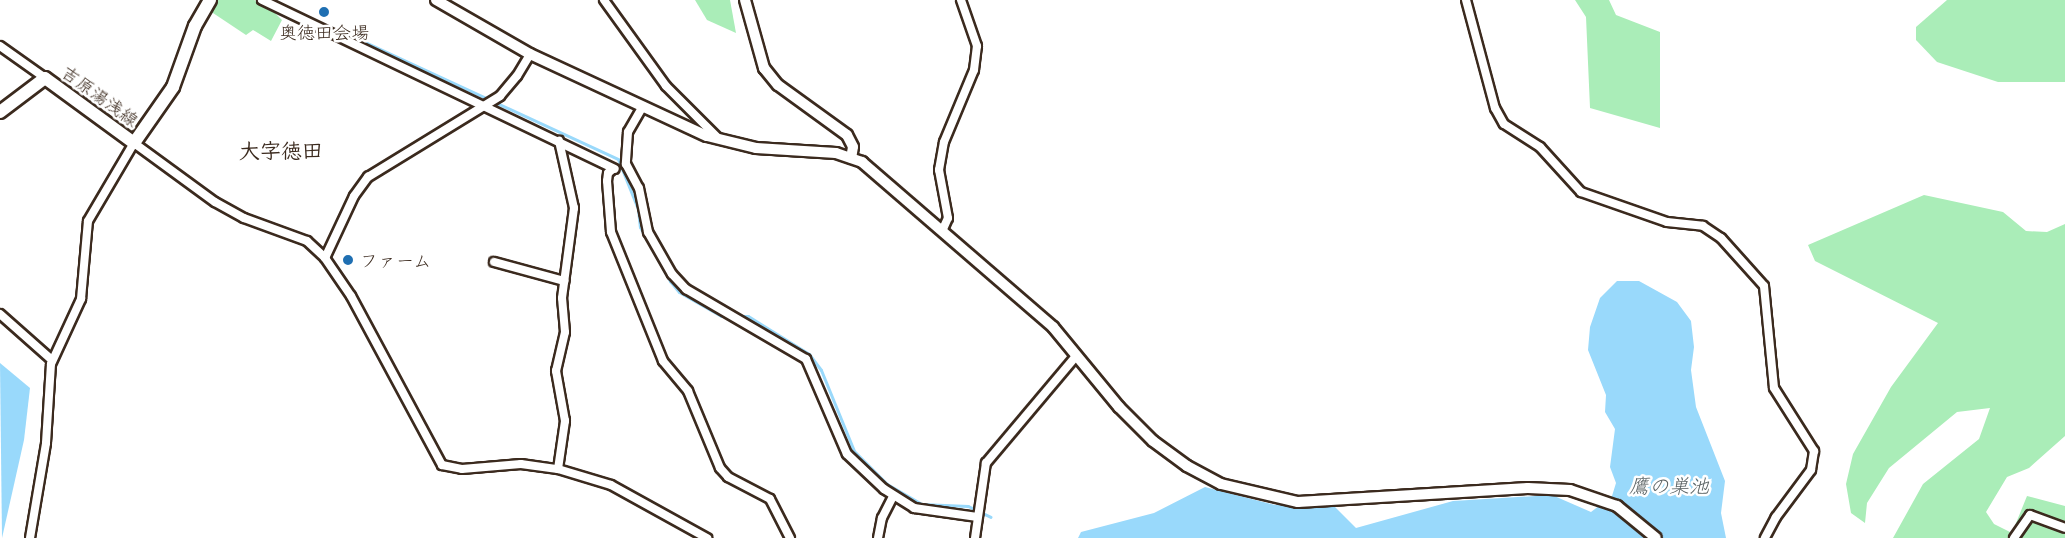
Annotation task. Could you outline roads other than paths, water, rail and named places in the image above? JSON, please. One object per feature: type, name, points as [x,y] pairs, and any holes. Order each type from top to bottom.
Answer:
[{"type":"main road","name":"吉原湯浅線","points":[[0,112],[45,78],[134,143],[173,87],[195,27],[210,0]]},
{"type":"street","points":[[262,0],[560,141],[614,169]]},
{"type":"street","points":[[436,0],[530,54],[720,140],[756,148],[836,153],[851,158],[881,176],[1053,327],[1076,356],[1153,441],[1187,466],[1252,493],[1298,502],[1528,489],[1570,490],[1601,499],[1628,513],[1656,538]]},
{"type":"street","points":[[604,0],[666,86],[720,140]]},
{"type":"street","points":[[745,0],[755,46],[764,68],[778,85],[847,135],[853,142],[851,158]]},
{"type":"street","points":[[943,229],[948,218],[939,170],[944,142],[974,70],[976,45],[961,0]]},
{"type":"street","points":[[1466,0],[1495,108],[1504,124],[1540,147],[1581,192],[1667,222],[1703,226],[1721,238],[1764,286],[1774,388],[1814,451],[1811,470],[1776,516],[1765,538]]},
{"type":"street","points":[[0,45],[45,78]]},
{"type":"street","points":[[325,258],[354,196],[368,177],[484,106],[506,90],[530,54]]},
{"type":"street","points":[[643,106],[628,132],[626,164],[639,188],[648,232],[672,274],[686,289],[806,359],[847,454],[893,496],[914,508],[977,517]]},
{"type":"street","points":[[558,470],[565,421],[555,378],[565,332],[564,281],[574,208],[560,141]]},
{"type":"street","points":[[30,538],[46,443],[52,360],[81,299],[88,221],[134,143],[207,197],[244,218],[307,241],[325,258],[411,403],[439,462],[450,468],[521,464],[558,470],[611,485],[707,538]]},
{"type":"street","points":[[626,164],[608,173],[611,232],[663,361],[688,391],[720,468],[728,477],[770,499],[790,538]]},
{"type":"street","points":[[494,262],[564,281]]},
{"type":"street","points":[[0,314],[52,360]]},
{"type":"street","points":[[975,538],[986,463],[1076,356]]},
{"type":"street","points":[[878,538],[882,518],[893,496]]},
{"type":"street","points":[[2014,538],[2030,515],[2065,528]]},
{"type":"water","name":"鷹の巣池","points":[[1617,281],[1639,281],[1677,302],[1691,321],[1694,347],[1691,370],[1696,407],[1725,481],[1721,513],[1726,538],[1078,538],[1081,532],[1154,513],[1205,487],[1275,505],[1334,506],[1356,528],[1453,501],[1552,495],[1591,512],[1612,496],[1616,483],[1610,467],[1615,429],[1605,412],[1606,395],[1588,350],[1590,327],[1600,298]]},
{"type":"water","points":[[0,363],[30,388],[24,440],[2,538]]},
{"type":"waterway","points":[[339,30],[618,159],[638,209],[640,227],[670,281],[679,292],[721,316],[728,316]]},
{"type":"waterway","points":[[738,316],[748,316],[809,354],[821,370],[854,451],[887,484],[921,504],[968,506],[991,517]]},
{"type":"place","name":"奥徳田会場","points":[[324,12]]},
{"type":"place","name":"ファーム","points":[[348,260]]},
{"type":"district","name":"大字徳田","points":[[281,149]]}]
